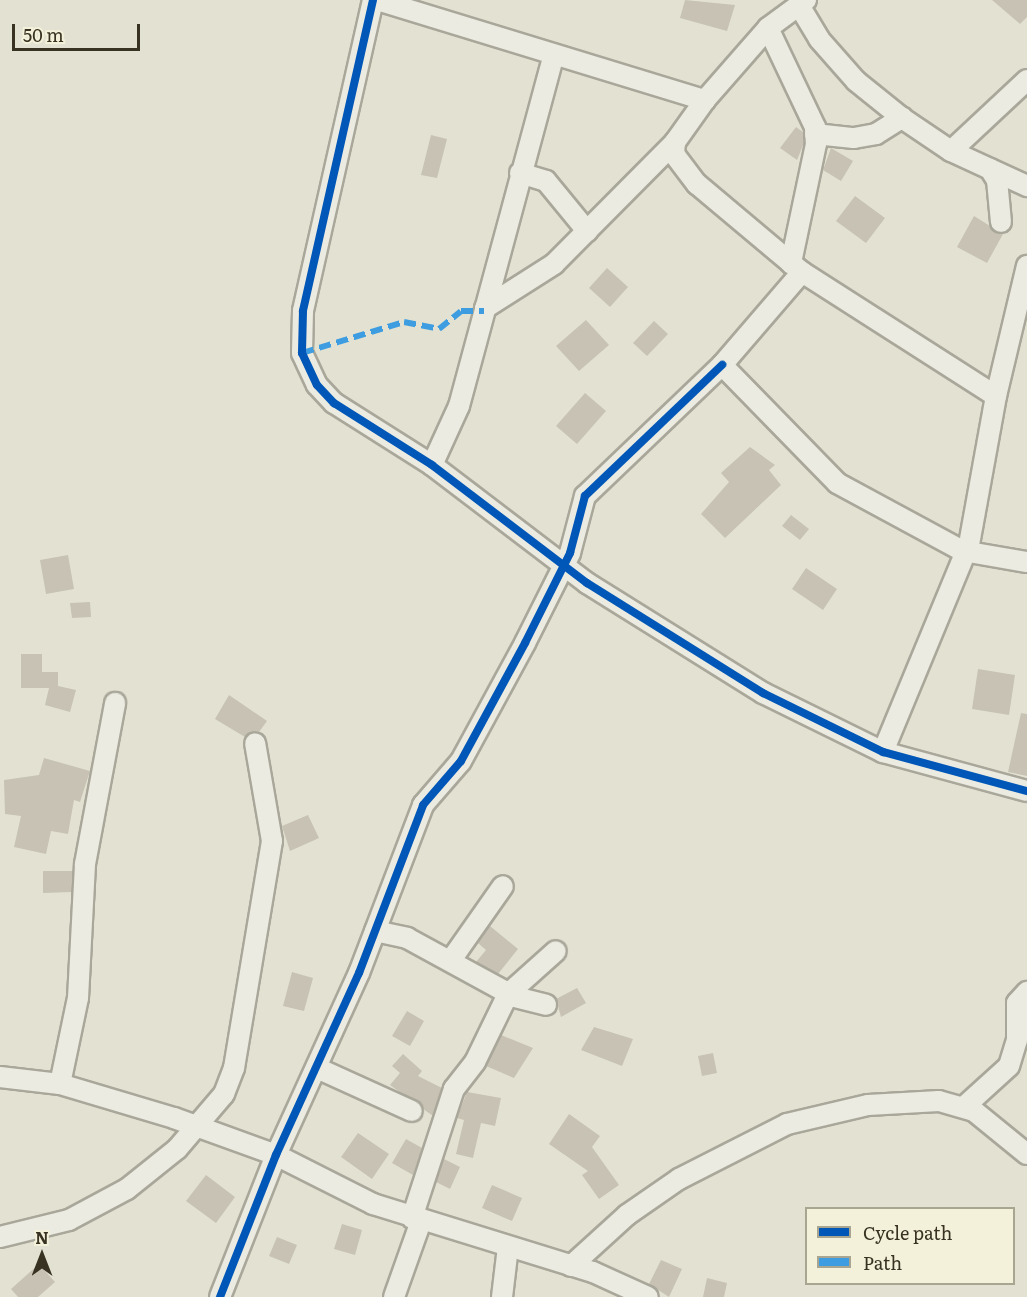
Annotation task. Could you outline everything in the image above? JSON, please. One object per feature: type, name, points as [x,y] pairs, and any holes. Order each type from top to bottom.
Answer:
[{"type":"street","points":[[705,100],[375,0],[303,311],[302,353],[317,385],[334,403],[432,465],[561,564],[763,693],[883,752],[1027,791]]},
{"type":"street","points":[[485,308],[530,283],[587,231],[675,142],[705,100],[768,28],[803,3],[819,39],[856,81],[902,118],[951,151],[1027,186]]},
{"type":"street","points":[[220,1297],[276,1155],[317,1068],[375,931],[423,805],[461,761],[561,564],[570,553],[592,484],[643,445],[722,365],[796,267],[815,134],[768,28]]},
{"type":"street","points":[[432,465],[459,406],[520,173],[554,55]]},
{"type":"street","points":[[951,151],[1027,80]]},
{"type":"street","points":[[815,134],[854,138],[876,134],[902,118]]},
{"type":"street","points":[[675,142],[674,154],[697,184],[796,267],[996,396]]},
{"type":"street","points":[[990,169],[997,180],[1001,222]]},
{"type":"street","points":[[520,173],[546,181],[587,231]]},
{"type":"street","points":[[883,752],[963,551],[969,544],[987,465],[996,396],[1022,318],[1027,266]]},
{"type":"street","points":[[722,365],[837,483],[963,551],[1027,562]]},
{"type":"street","points":[[60,1084],[78,998],[85,864],[115,704]]},
{"type":"street","points":[[0,1237],[96,1209],[177,1149],[224,1094],[234,1068],[272,841],[255,743]]},
{"type":"street","points":[[451,960],[503,886]]},
{"type":"street","points":[[375,931],[407,938],[451,960],[508,994],[546,1005]]},
{"type":"street","points":[[394,1297],[454,1089],[475,1062],[508,994],[556,951]]},
{"type":"street","points":[[965,1106],[1010,1066],[1017,1040],[1017,1003],[1027,992]]},
{"type":"street","points":[[317,1068],[412,1111]]},
{"type":"street","points":[[0,1077],[60,1084],[196,1126],[276,1155],[417,1219],[572,1266],[641,1296]]},
{"type":"street","points":[[572,1266],[627,1215],[758,1135],[868,1105],[939,1101],[965,1106],[1027,1154]]},
{"type":"street","points":[[502,1297],[508,1247]]},
{"type":"building","points":[[685,0],[735,5],[727,31],[680,18]]},
{"type":"building","points":[[992,0],[1027,0],[1027,17],[1020,24]]},
{"type":"building","points":[[796,127],[803,132],[804,143],[797,160],[780,148]]},
{"type":"building","points":[[431,135],[447,139],[437,178],[421,175]]},
{"type":"building","points":[[831,148],[853,161],[841,181],[823,170]]},
{"type":"building","points":[[855,196],[885,218],[866,243],[836,221]]},
{"type":"building","points":[[974,216],[1003,234],[987,263],[957,247]]},
{"type":"building","points":[[607,268],[628,287],[610,307],[589,288]]},
{"type":"building","points":[[586,320],[609,345],[579,371],[556,346]]},
{"type":"building","points":[[654,321],[668,334],[647,356],[633,343]]},
{"type":"building","points":[[585,393],[606,411],[577,444],[556,426]]},
{"type":"building","points":[[750,447],[775,465],[769,470],[781,485],[725,538],[701,514],[729,482],[721,473]]},
{"type":"building","points":[[791,515],[809,529],[800,540],[782,526]]},
{"type":"building","points":[[68,555],[74,589],[46,594],[40,560]]},
{"type":"building","points":[[806,568],[837,589],[823,610],[792,589]]},
{"type":"building","points":[[90,602],[91,617],[72,618],[70,603]]},
{"type":"building","points":[[21,654],[42,654],[42,672],[58,672],[58,686],[76,690],[70,712],[45,705],[49,688],[21,688]]},
{"type":"building","points":[[978,669],[1015,675],[1009,715],[972,709]]},
{"type":"building","points":[[229,695],[267,721],[259,732],[245,737],[215,719]]},
{"type":"building","points":[[1021,713],[1027,714],[1027,776],[1008,772]]},
{"type":"building","points":[[44,758],[90,771],[80,802],[74,800],[68,834],[51,831],[46,854],[14,847],[21,816],[5,814],[4,780],[39,775]]},
{"type":"building","points":[[308,815],[319,838],[290,851],[282,826]]},
{"type":"building","points":[[43,871],[73,871],[72,892],[43,893]]},
{"type":"building","points":[[490,926],[518,949],[498,974],[476,962],[486,950],[478,943]]},
{"type":"building","points":[[292,972],[313,978],[304,1011],[283,1006]]},
{"type":"building","points":[[577,988],[586,1003],[561,1017],[556,999]]},
{"type":"building","points":[[407,1011],[424,1021],[410,1046],[392,1036]]},
{"type":"building","points":[[594,1027],[633,1039],[622,1066],[581,1050]]},
{"type":"building","points":[[501,1035],[533,1048],[514,1078],[486,1066]]},
{"type":"building","points":[[713,1053],[717,1073],[702,1076],[698,1056]]},
{"type":"building","points":[[403,1054],[422,1071],[418,1076],[442,1088],[433,1116],[390,1085],[400,1073],[392,1066]]},
{"type":"building","points":[[467,1092],[501,1098],[495,1126],[481,1123],[473,1158],[456,1154],[464,1120],[457,1118]]},
{"type":"building","points":[[569,1114],[600,1136],[592,1147],[619,1185],[599,1199],[582,1175],[588,1171],[549,1144]]},
{"type":"building","points":[[358,1133],[389,1154],[372,1179],[341,1157]]},
{"type":"building","points":[[406,1139],[422,1148],[413,1175],[392,1163]]},
{"type":"building","points":[[444,1159],[460,1167],[450,1189],[436,1182]]},
{"type":"building","points":[[206,1175],[235,1197],[216,1223],[186,1201]]},
{"type":"building","points":[[492,1185],[522,1198],[512,1221],[482,1208]]},
{"type":"building","points":[[342,1224],[362,1230],[355,1255],[334,1249]]},
{"type":"building","points":[[277,1237],[297,1245],[289,1264],[269,1256]]},
{"type":"building","points":[[661,1260],[682,1269],[669,1297],[649,1284]]},
{"type":"building","points":[[39,1264],[55,1282],[38,1297],[18,1297],[11,1289]]},
{"type":"building","points":[[707,1278],[727,1283],[724,1297],[703,1297]]},
{"type":"marked path","points":[[302,353],[404,322],[439,329],[461,311],[484,311]]},
{"type":"cycle path","points":[[373,0],[303,311],[302,353],[317,385],[334,403],[432,465],[587,583],[763,693],[883,752],[1027,791]]},
{"type":"cycle path","points":[[220,1297],[276,1155],[359,973],[423,805],[461,761],[525,643],[570,553],[585,496],[722,365]]}]
